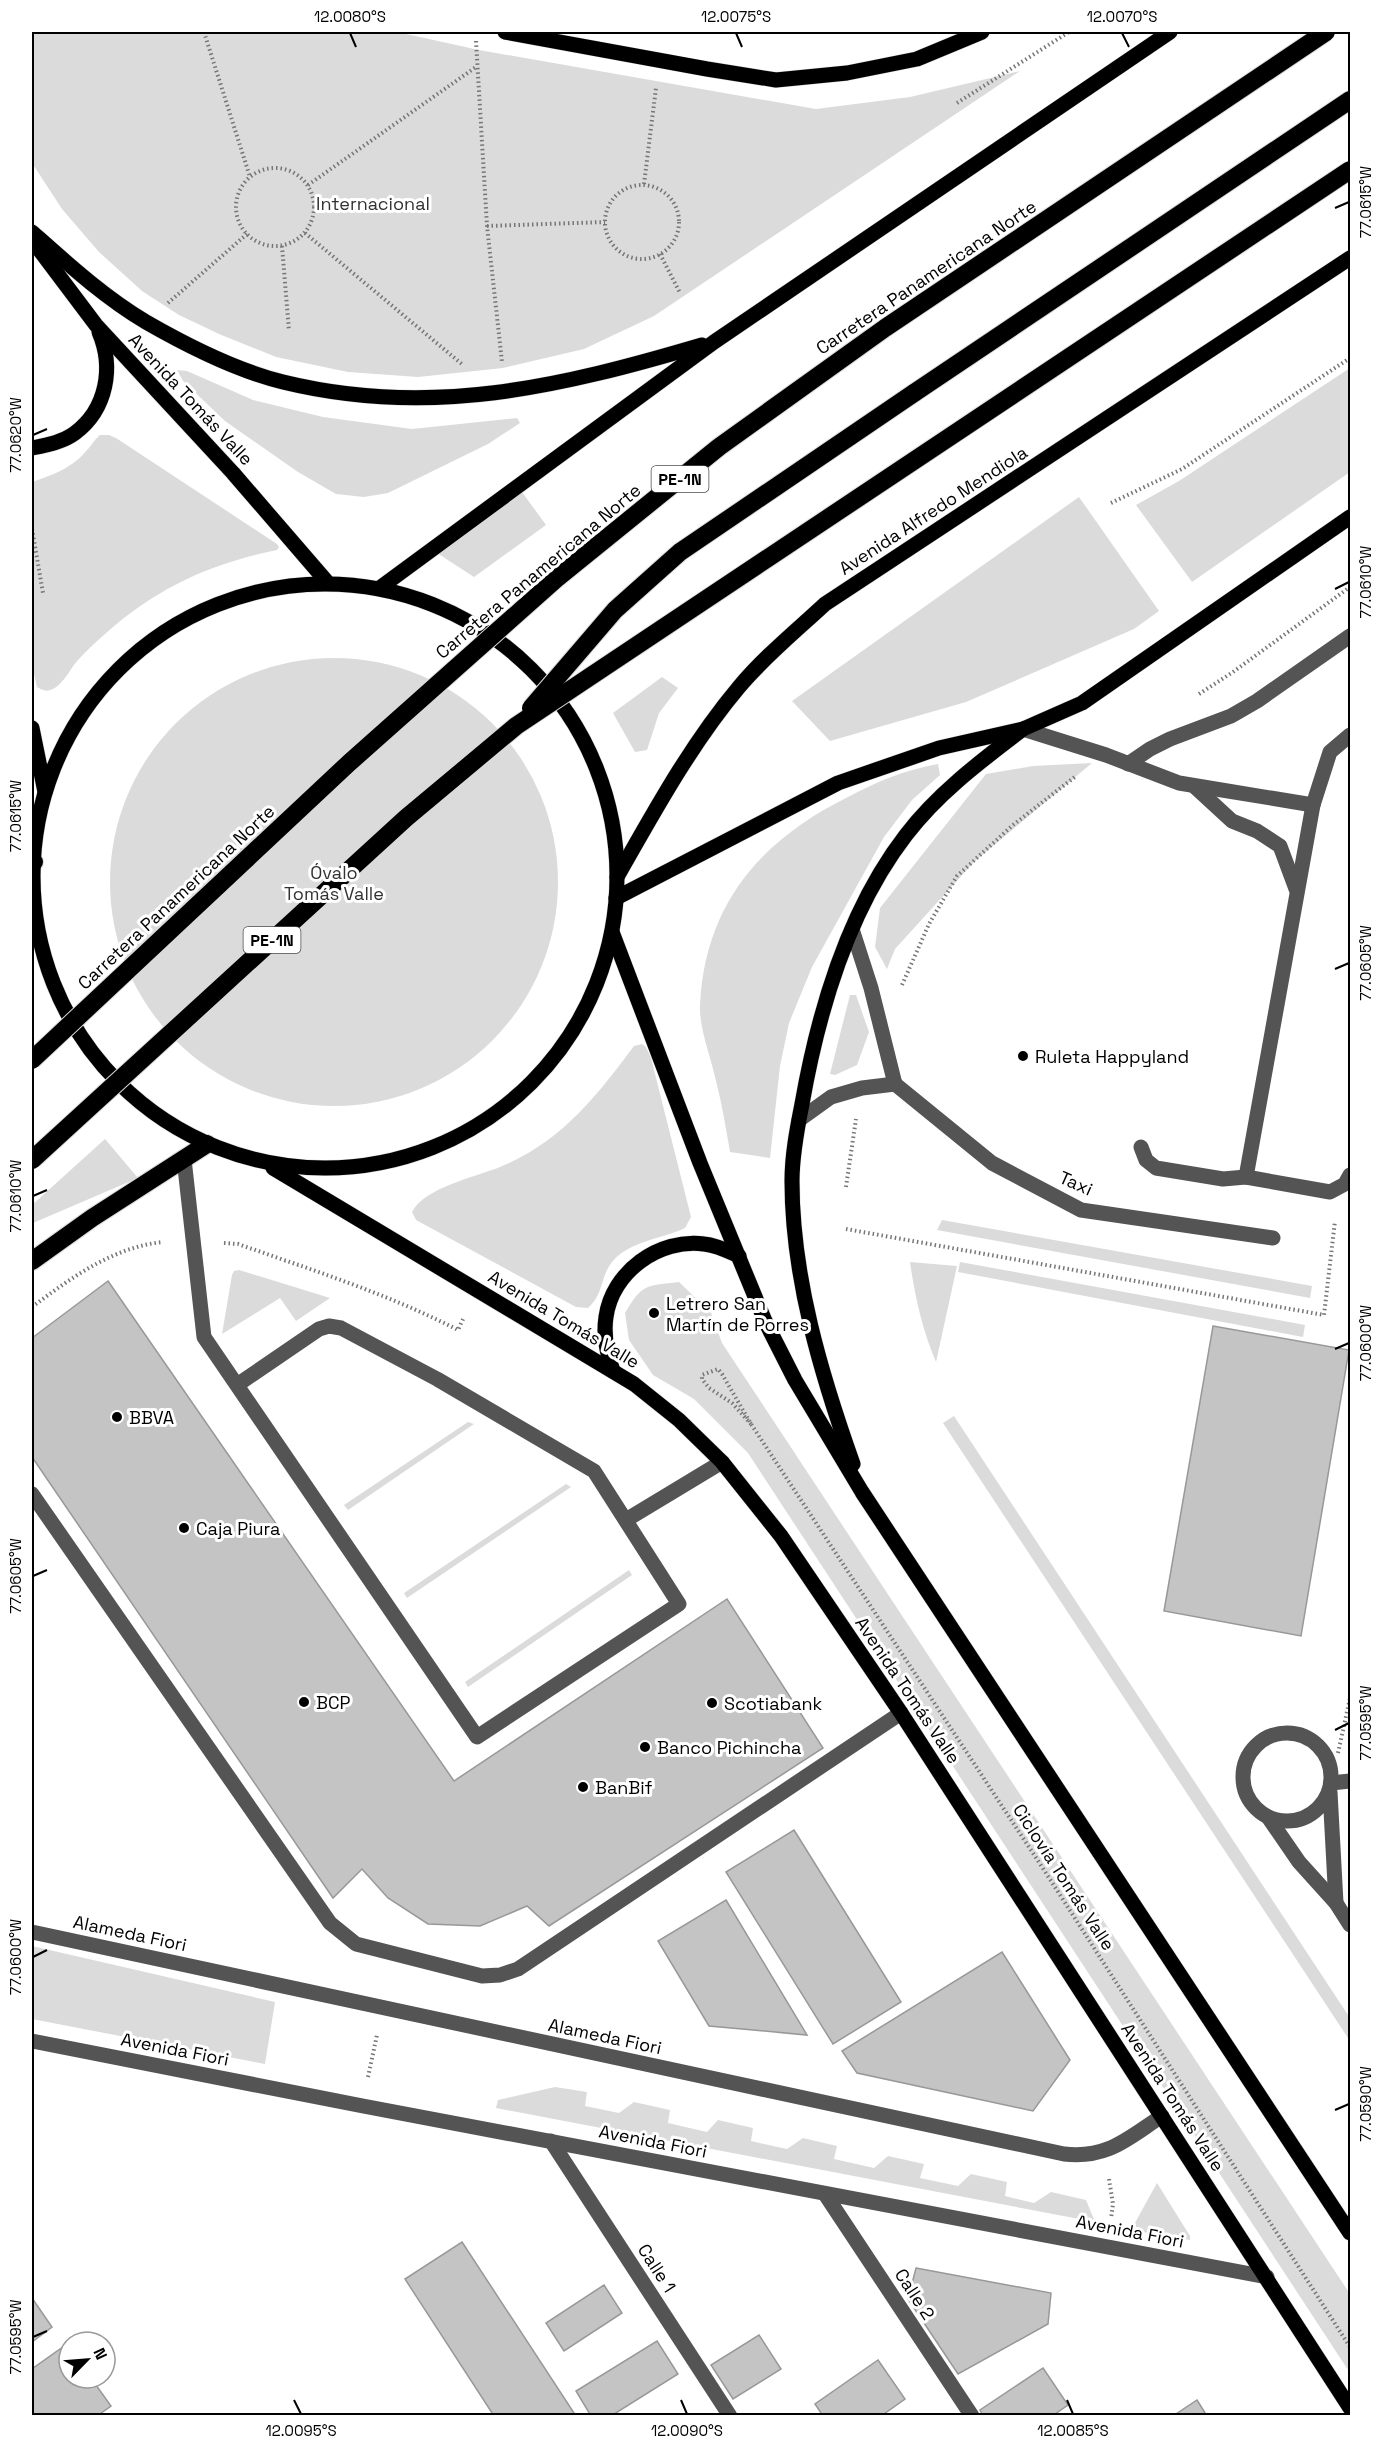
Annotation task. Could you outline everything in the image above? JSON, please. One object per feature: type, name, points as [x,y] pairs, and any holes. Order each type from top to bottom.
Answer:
[{"type":"highway","name":"Carretera Panamericana Norte","points":[[32,1060],[349,763],[556,579],[719,447],[885,328],[1326,32]]},
{"type":"highway","points":[[516,726],[615,610],[680,552],[1350,100]]},
{"type":"highway","name":"PE-1N","points":[[32,1160],[406,818],[516,726],[1350,170]]},
{"type":"highway","points":[[32,1261],[92,1218],[207,1144]]},
{"type":"main road","points":[[504,32],[776,80],[847,73],[917,59],[982,32]]},
{"type":"main road","points":[[381,587],[714,342],[1170,32]]},
{"type":"main road","points":[[32,232],[94,285],[146,322],[216,357],[281,382],[324,390],[393,398],[458,398],[496,394],[595,376],[714,342]]},
{"type":"main road","name":"Avenida Tomás Valle","points":[[32,240],[96,325],[233,473],[327,582]]},
{"type":"main road","name":"Avenida Alfredo Mendiola","points":[[617,877],[674,781],[719,712],[740,685],[825,604],[1350,258]]},
{"type":"main road","points":[[32,448],[54,444],[75,433],[92,416],[103,395],[108,371],[105,348],[96,325]]},
{"type":"main road","points":[[616,898],[838,783],[939,747],[1023,729],[1082,703],[1350,517]]},
{"type":"main road","points":[[327,582],[381,587],[440,607],[470,622],[506,646],[545,684],[583,738],[596,768],[614,831],[617,877],[612,932],[603,967],[590,1000],[574,1032],[528,1088],[501,1111],[471,1131],[439,1147],[405,1159],[370,1166],[334,1169],[298,1168],[263,1162],[207,1144],[147,1108],[105,1067],[77,1029],[48,965],[39,932],[34,896],[33,863],[37,827],[45,792],[70,731],[109,678],[133,655],[159,634],[196,613],[248,593],[280,586],[327,582]]},
{"type":"main road","points":[[32,728],[45,792]]},
{"type":"main road","points":[[862,1492],[828,1393],[804,1288],[794,1215],[792,1181],[794,1152],[813,1047],[852,929],[880,873],[907,833],[946,791],[1023,729]]},
{"type":"main road","points":[[612,932],[700,1163],[765,1321],[795,1380],[862,1492],[1350,2233]]},
{"type":"main road","name":"Avenida Tomás Valle","points":[[263,1162],[613,1371],[660,1403],[722,1462],[781,1536],[901,1713],[1350,2408]]},
{"type":"main road","points":[[613,1371],[607,1354],[606,1315],[621,1281],[633,1267],[648,1255],[665,1247],[684,1244],[703,1243],[739,1256]]},
{"type":"street","points":[[1128,765],[1150,749],[1170,739],[1231,716],[1257,701],[1350,636]]},
{"type":"street","points":[[1023,729],[1194,786],[1313,805]]},
{"type":"street","points":[[1246,1177],[1313,805],[1330,752],[1350,735]]},
{"type":"street","points":[[1194,786],[1232,821],[1257,831],[1280,846],[1297,892]]},
{"type":"street","points":[[799,1119],[831,1097],[862,1088],[896,1084],[852,929]]},
{"type":"street","name":"Taxi","points":[[896,1084],[992,1163],[1082,1210],[1273,1238]]},
{"type":"street","points":[[1141,1147],[1146,1160],[1156,1168],[1223,1179],[1246,1177],[1330,1192],[1345,1184],[1350,1175]]},
{"type":"street","points":[[184,1158],[204,1337],[477,1737],[679,1604],[599,1478],[585,1464],[341,1328],[329,1326],[319,1329],[237,1384]]},
{"type":"street","points":[[626,1520],[722,1462]]},
{"type":"street","points":[[32,1494],[330,1923],[356,1944],[482,1976],[500,1975],[518,1969],[901,1713]]},
{"type":"street","points":[[1331,1783],[1323,1804],[1312,1815],[1298,1821],[1283,1822],[1268,1817],[1255,1808],[1246,1796],[1242,1782],[1243,1768],[1248,1755],[1257,1744],[1281,1733],[1295,1733],[1319,1746],[1328,1760],[1331,1783],[1336,1903]]},
{"type":"street","points":[[1331,1783],[1350,1781]]},
{"type":"street","points":[[1268,1817],[1299,1862],[1336,1903],[1350,1925]]},
{"type":"street","name":"Alameda Fiori","points":[[32,1932],[1064,2154],[1086,2156],[1098,2154],[1162,2116]]},
{"type":"street","name":"Avenida Fiori","points":[[32,2041],[1267,2277]]},
{"type":"street","name":"Calle 1","points":[[551,2141],[730,2415]]},
{"type":"street","name":"Calle 2","points":[[825,2193],[972,2415]]},
{"type":"path","points":[[204,32],[250,177]]},
{"type":"path","points":[[476,32],[476,67],[496,394]]},
{"type":"path","points":[[957,103],[1069,32]]},
{"type":"path","points":[[644,185],[653,103],[661,60]]},
{"type":"path","points":[[308,185],[476,67]]},
{"type":"path","points":[[287,169],[298,175],[308,185],[315,210],[312,222],[295,242],[282,246],[270,246],[258,242],[247,234],[240,224],[236,211],[242,186],[250,177],[261,170],[287,169]]},
{"type":"path","points":[[644,185],[656,187],[674,203],[679,225],[670,247],[660,254],[637,259],[625,255],[616,248],[609,238],[605,222],[609,206],[615,197],[624,190],[644,185]]},
{"type":"path","points":[[487,226],[605,222]]},
{"type":"path","points":[[305,233],[496,394]]},
{"type":"path","points":[[146,322],[247,234]]},
{"type":"path","points":[[282,246],[288,331]]},
{"type":"path","points":[[660,254],[680,294]]},
{"type":"path","points":[[1111,503],[1182,469],[1350,358]]},
{"type":"path","points":[[32,529],[43,592]]},
{"type":"path","points":[[1197,695],[1233,672],[1350,587]]},
{"type":"path","points":[[881,1029],[929,924],[957,876],[1013,825],[1106,755]]},
{"type":"path","points":[[846,1187],[862,1088]]},
{"type":"path","points":[[846,1229],[1324,1315],[1338,1189]]},
{"type":"path","points":[[32,1307],[63,1284],[113,1255],[145,1244],[193,1239],[237,1244],[420,1310],[458,1330]]},
{"type":"path","name":"Ciclovía Tomás Valle","points":[[751,1424],[732,1403],[709,1388],[702,1380],[702,1375],[717,1369],[733,1390],[751,1424],[1044,1870],[1350,2347]]},
{"type":"path","points":[[1331,1783],[1350,1698]]},
{"type":"path","points":[[1346,1722],[1350,1730]]},
{"type":"path","points":[[367,2083],[382,2008]]},
{"type":"path","points":[[1098,2154],[1109,2178],[1113,2204],[1111,2226]]},
{"type":"green space","name":"Internacional","points":[[32,32],[397,32],[479,50],[816,109],[910,97],[1020,71],[654,316],[584,349],[503,368],[418,377],[348,372],[276,357],[179,315],[142,291],[99,252],[62,209],[32,163]]},
{"type":"green space","points":[[1350,368],[1350,472],[1192,582],[1136,505],[1179,481]]},
{"type":"green space","points":[[177,370],[187,371],[253,400],[323,417],[412,429],[517,418],[520,423],[488,444],[388,493],[364,497],[336,494],[298,472],[225,421],[183,381]]},
{"type":"green space","points":[[100,435],[116,438],[279,547],[277,550],[206,571],[144,603],[87,650],[58,685],[45,690],[37,687],[32,666],[32,482],[69,466],[82,456]]},
{"type":"green space","points":[[522,492],[546,525],[474,577],[437,553]]},
{"type":"green space","points":[[1079,497],[1159,611],[1134,629],[966,702],[830,741],[792,701]]},
{"type":"green space","name":"Óvalo Tomás Valle","points":[[334,658],[378,662],[420,675],[459,696],[493,723],[520,757],[541,796],[554,838],[558,882],[554,926],[541,968],[520,1007],[493,1041],[459,1068],[420,1089],[378,1102],[334,1106],[290,1102],[248,1089],[209,1068],[175,1041],[148,1007],[127,968],[114,926],[110,882],[114,838],[127,796],[148,757],[175,723],[209,696],[248,675],[290,662]]},
{"type":"green space","points":[[662,677],[678,688],[659,713],[647,750],[635,752],[613,713]]},
{"type":"green space","points":[[1092,763],[974,862],[895,949],[887,969],[875,947],[880,908],[986,774],[1033,766]]},
{"type":"green space","points":[[938,764],[940,775],[912,800],[884,837],[812,967],[789,1023],[780,1066],[770,1158],[730,1152],[700,1014],[704,969],[713,936],[726,906],[743,879],[764,855],[789,833],[817,814],[881,781],[914,769]]},
{"type":"green space","points":[[850,995],[856,995],[869,1032],[857,1065],[835,1075],[830,1074]]},
{"type":"green space","points":[[642,1044],[651,1058],[691,1217],[685,1228],[627,1249],[619,1255],[608,1268],[597,1297],[588,1308],[576,1307],[416,1220],[412,1212],[427,1196],[451,1184],[522,1157],[559,1131],[606,1083],[634,1046]]},
{"type":"green space","points":[[105,1139],[138,1178],[33,1223],[32,1205]]},
{"type":"green space","points":[[942,1220],[1312,1286],[1310,1298],[937,1230]]},
{"type":"green space","points":[[910,1262],[957,1266],[936,1362],[920,1313]]},
{"type":"green space","points":[[960,1262],[1305,1325],[1303,1337],[958,1272]]},
{"type":"green space","points":[[239,1270],[330,1298],[296,1321],[280,1298],[222,1334],[232,1275],[234,1271]]},
{"type":"green space","points":[[679,1282],[711,1313],[722,1343],[1350,2294],[1350,2373],[748,1453],[694,1399],[653,1375],[629,1340],[625,1313],[636,1296],[652,1286]]},
{"type":"green space","points":[[954,1416],[1350,2018],[1350,2041],[943,1423]]},
{"type":"green space","points":[[468,1422],[474,1424],[348,1510],[344,1505]]},
{"type":"green space","points":[[566,1484],[571,1487],[407,1598],[404,1593]]},
{"type":"green space","points":[[629,1570],[632,1575],[468,1687],[465,1682]]},
{"type":"green space","points":[[32,1946],[275,2002],[265,2064],[32,2019]]},
{"type":"green space","points":[[555,2087],[587,2092],[585,2106],[619,2113],[634,2102],[670,2110],[668,2123],[707,2132],[718,2120],[753,2128],[751,2141],[787,2149],[803,2138],[837,2146],[834,2159],[874,2168],[888,2156],[924,2164],[920,2178],[958,2186],[971,2174],[1007,2182],[1005,2196],[1034,2203],[1051,2192],[1086,2200],[1095,2222],[496,2108],[498,2100]]},
{"type":"green space","points":[[1157,2183],[1190,2236],[1190,2240],[1131,2230]]},
{"type":"building","points":[[108,1281],[454,1781],[727,1599],[823,1748],[549,1926],[527,1906],[480,1926],[428,1924],[388,1898],[362,1869],[333,1898],[32,1457],[32,1338]]},
{"type":"building","points":[[1213,1326],[1349,1350],[1301,1636],[1164,1611]]},
{"type":"building","points":[[794,1830],[901,2002],[833,2044],[726,1872]]},
{"type":"building","points":[[726,1900],[807,2035],[709,2026],[658,1941]]},
{"type":"building","points":[[1002,1952],[1070,2060],[1033,2111],[857,2073],[842,2051]]},
{"type":"building","points":[[462,2242],[576,2416],[494,2416],[405,2279]]},
{"type":"building","points":[[916,2268],[1051,2293],[1048,2324],[958,2374],[908,2299]]},
{"type":"building","points":[[604,2285],[622,2313],[564,2351],[546,2323]]},
{"type":"building","points":[[32,2298],[52,2327],[32,2342]]},
{"type":"building","points":[[759,2335],[781,2369],[733,2399],[711,2365]]},
{"type":"building","points":[[657,2341],[678,2374],[611,2416],[591,2416],[576,2391]]},
{"type":"building","points":[[57,2351],[57,2390],[100,2390],[111,2406],[97,2416],[32,2416],[32,2369]]},
{"type":"building","points":[[878,2360],[905,2399],[881,2416],[823,2416],[815,2404]]},
{"type":"building","points":[[1043,2368],[1068,2405],[1052,2416],[983,2416],[980,2410]]},
{"type":"building","points":[[1197,2400],[1207,2416],[1173,2416]]},
{"type":"place","name":"Ruleta Happyland","points":[[1023,1056]]},
{"type":"place","name":"Letrero San Martín de Porres","points":[[654,1313]]},
{"type":"place","name":"BBVA","points":[[117,1417]]},
{"type":"place","name":"Caja Piura","points":[[184,1528]]},
{"type":"place","name":"BCP","points":[[304,1702]]},
{"type":"place","name":"Scotiabank","points":[[712,1703]]},
{"type":"place","name":"Banco Pichincha","points":[[645,1747]]},
{"type":"place","name":"BanBif","points":[[583,1787]]}]
